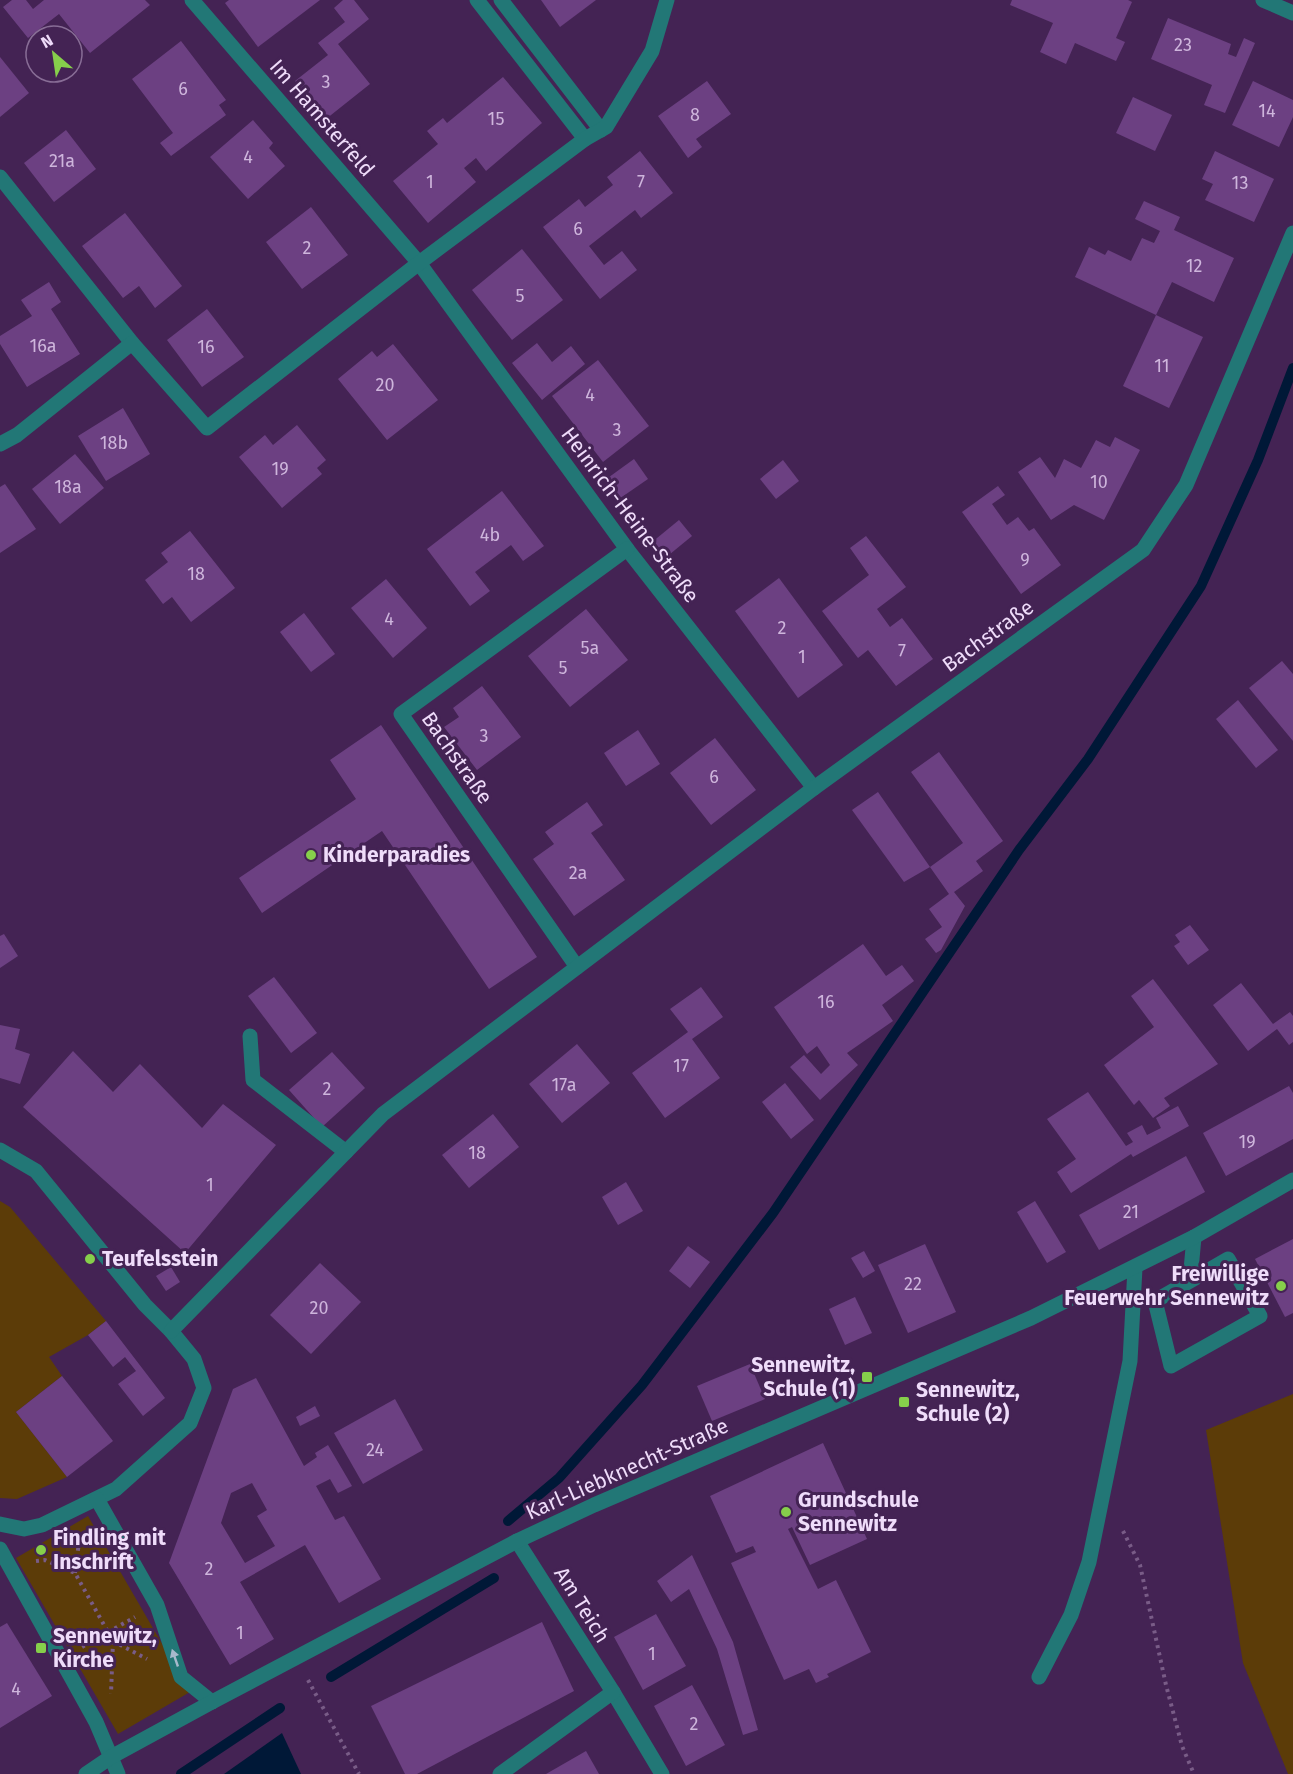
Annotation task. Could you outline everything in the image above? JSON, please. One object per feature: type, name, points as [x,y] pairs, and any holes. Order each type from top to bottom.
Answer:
[{"type":"street","name":"Im Hamsterfeld","points":[[192,0],[419,263]]},
{"type":"street","points":[[477,0],[585,139]]},
{"type":"street","points":[[501,0],[601,130]]},
{"type":"street","points":[[0,177],[132,343],[207,428],[419,263],[585,139],[606,127],[652,51],[667,0]]},
{"type":"street","points":[[1263,0],[1293,13]]},
{"type":"street","name":"Bachstraße","points":[[171,1331],[383,1114],[814,788],[1143,550],[1186,485],[1293,233]]},
{"type":"street","name":"Heinrich-Heine-Straße","points":[[419,263],[627,549],[814,788]]},
{"type":"street","points":[[0,444],[17,435],[132,343]]},
{"type":"street","name":"Bachstraße","points":[[577,967],[401,714],[627,549]]},
{"type":"street","points":[[250,1036],[253,1080],[346,1152]]},
{"type":"street","points":[[0,1150],[36,1171],[146,1305],[194,1359],[204,1388],[190,1423],[116,1489],[42,1525],[24,1529],[0,1524]]},
{"type":"street","name":"Karl-Liebknecht-Straße","points":[[111,1757],[517,1541],[605,1500],[1031,1318],[1135,1268],[1293,1180]]},
{"type":"street","points":[[1190,1281],[1194,1236]]},
{"type":"street","points":[[1228,1259],[1260,1316],[1171,1366],[1155,1301],[1190,1281],[1228,1259]]},
{"type":"street","points":[[1039,1677],[1071,1616],[1089,1562],[1130,1361],[1135,1268]]},
{"type":"street","points":[[97,1499],[157,1605],[182,1677],[212,1702]]},
{"type":"street","name":"Am Teich","points":[[517,1541],[662,1774]]},
{"type":"street","points":[[0,1549],[96,1722],[118,1774]]},
{"type":"street","points":[[500,1774],[613,1692]]},
{"type":"street","points":[[86,1774],[111,1757]]},
{"type":"path","points":[[96,1722],[110,1707],[113,1641],[75,1572],[79,1542],[105,1513]]},
{"type":"path","points":[[1121,1527],[1140,1565],[1168,1695],[1182,1746],[1194,1774]]},
{"type":"path","points":[[9,1565],[45,1560],[75,1572]]},
{"type":"path","points":[[61,1658],[157,1605]]},
{"type":"path","points":[[296,1657],[359,1774]]},
{"type":"shaded area","points":[[0,1201],[10,1207],[106,1321],[88,1335],[49,1357],[62,1376],[16,1412],[67,1477],[17,1499],[0,1498]]},
{"type":"shaded area","points":[[1293,1394],[1293,1774],[1288,1774],[1243,1663],[1206,1430]]},
{"type":"shaded area","points":[[88,1516],[190,1692],[118,1734],[16,1558]]},
{"type":"water","points":[[282,1733],[301,1774],[224,1774]]},
{"type":"building","points":[[12,0],[26,0],[33,9],[44,0],[145,0],[150,5],[90,53],[84,45],[84,24],[67,24],[59,14],[46,24],[24,24],[24,33],[3,7]]},
{"type":"building","points":[[229,0],[320,0],[258,47],[225,3]]},
{"type":"building","points":[[343,0],[354,0],[369,19],[338,44],[370,84],[326,119],[295,81],[328,55],[318,43],[345,22],[334,8]]},
{"type":"building","points":[[541,0],[596,0],[560,27]]},
{"type":"building","points":[[1012,0],[1128,0],[1132,2],[1116,38],[1125,42],[1116,61],[1075,43],[1066,64],[1040,52],[1053,23],[1010,5]]},
{"type":"building","points":[[1168,18],[1231,44],[1228,54],[1236,57],[1244,38],[1255,43],[1225,113],[1204,105],[1212,85],[1151,59]]},
{"type":"building","points":[[181,41],[226,100],[219,105],[226,115],[171,156],[160,143],[173,133],[132,79]]},
{"type":"building","points":[[0,57],[29,93],[0,117]]},
{"type":"building","points":[[503,77],[542,123],[486,171],[476,158],[464,168],[476,182],[428,223],[393,181],[438,144],[427,131],[443,118],[447,123]]},
{"type":"building","points":[[707,81],[731,114],[696,139],[702,147],[688,158],[658,116]]},
{"type":"building","points":[[1253,81],[1293,100],[1293,117],[1279,147],[1232,125]]},
{"type":"building","points":[[1133,97],[1172,115],[1155,151],[1116,133]]},
{"type":"building","points":[[253,120],[273,143],[269,148],[285,166],[248,199],[210,157]]},
{"type":"building","points":[[66,130],[96,169],[54,202],[24,163]]},
{"type":"building","points":[[640,151],[673,193],[641,218],[635,210],[589,246],[604,265],[622,251],[637,270],[600,299],[543,227],[579,199],[585,207],[613,185],[607,177]]},
{"type":"building","points":[[1215,151],[1274,179],[1254,222],[1205,200],[1213,184],[1202,179]]},
{"type":"building","points":[[1144,201],[1180,217],[1174,230],[1234,258],[1214,302],[1172,282],[1156,315],[1075,277],[1089,247],[1105,255],[1108,250],[1131,261],[1142,238],[1154,243],[1160,231],[1135,219]]},
{"type":"building","points":[[311,207],[348,255],[302,289],[266,242]]},
{"type":"building","points":[[125,213],[182,286],[155,308],[139,286],[123,298],[82,246]]},
{"type":"building","points":[[522,249],[563,300],[512,340],[472,290]]},
{"type":"building","points":[[49,282],[61,302],[51,309],[80,354],[27,387],[0,344],[0,336],[32,316],[21,300]]},
{"type":"building","points":[[207,309],[244,357],[202,387],[167,340]]},
{"type":"building","points":[[1156,315],[1203,337],[1169,408],[1123,386]]},
{"type":"building","points":[[537,343],[552,362],[571,346],[585,364],[542,400],[512,363]]},
{"type":"building","points":[[393,344],[438,400],[387,440],[338,379],[372,351],[377,357]]},
{"type":"building","points":[[598,360],[649,426],[603,462],[552,396]]},
{"type":"building","points":[[123,408],[150,454],[106,481],[78,436]]},
{"type":"building","points":[[297,425],[326,460],[317,468],[322,474],[282,508],[239,457],[265,435],[273,445]]},
{"type":"building","points":[[1115,437],[1140,450],[1104,520],[1074,505],[1051,520],[1018,472],[1040,457],[1055,478],[1064,459],[1081,468],[1096,440],[1110,447]]},
{"type":"building","points":[[75,454],[104,488],[60,524],[32,489]]},
{"type":"building","points":[[634,459],[648,479],[619,499],[605,480]]},
{"type":"building","points":[[783,460],[799,481],[776,499],[760,479]]},
{"type":"building","points":[[5,484],[36,529],[0,553],[0,487]]},
{"type":"building","points":[[998,486],[1005,495],[992,504],[1007,525],[1018,517],[1029,531],[1034,528],[1061,565],[1021,594],[962,512]]},
{"type":"building","points":[[502,491],[544,546],[523,561],[511,545],[475,572],[490,591],[470,606],[427,549]]},
{"type":"building","points":[[679,520],[692,536],[664,559],[651,543]]},
{"type":"building","points":[[190,531],[235,588],[191,622],[172,597],[163,604],[145,580],[168,562],[161,553]]},
{"type":"building","points":[[866,536],[906,587],[877,609],[890,627],[902,618],[933,659],[896,686],[868,650],[858,658],[822,611],[869,575],[850,548]]},
{"type":"building","points":[[779,578],[843,665],[798,698],[735,611]]},
{"type":"building","points":[[386,579],[427,628],[393,658],[351,608]]},
{"type":"building","points":[[586,609],[628,660],[570,707],[528,656]]},
{"type":"building","points":[[304,613],[335,654],[311,672],[280,632]]},
{"type":"building","points":[[1282,661],[1293,674],[1293,741],[1249,688]]},
{"type":"building","points":[[482,686],[521,737],[477,770],[444,727],[459,717],[453,708]]},
{"type":"building","points":[[1238,700],[1278,750],[1256,768],[1216,719]]},
{"type":"building","name":"Kinderparadies","points":[[381,725],[537,957],[489,989],[382,831],[262,913],[239,878],[356,799],[330,760]]},
{"type":"building","points":[[638,730],[660,764],[626,786],[604,753]]},
{"type":"building","points":[[715,738],[756,790],[711,825],[670,773]]},
{"type":"building","points":[[939,752],[1003,841],[976,861],[983,871],[954,892],[965,906],[941,950],[936,953],[925,939],[942,927],[929,909],[949,894],[930,867],[963,843],[911,772]]},
{"type":"building","points":[[878,792],[930,867],[904,882],[852,810]]},
{"type":"building","points":[[587,802],[603,825],[591,833],[625,880],[574,916],[533,859],[554,844],[545,832]]},
{"type":"building","points":[[1190,925],[1209,950],[1188,965],[1174,946],[1180,942],[1175,935]]},
{"type":"building","points":[[4,934],[18,956],[0,968],[0,936]]},
{"type":"building","points":[[863,944],[886,976],[902,965],[914,981],[882,1005],[893,1021],[847,1053],[858,1065],[820,1100],[790,1067],[804,1055],[821,1074],[830,1065],[817,1046],[807,1054],[774,1007]]},
{"type":"building","points":[[274,977],[317,1033],[291,1053],[248,996]]},
{"type":"building","points":[[1153,979],[1218,1064],[1164,1098],[1170,1106],[1153,1118],[1139,1100],[1134,1105],[1104,1065],[1154,1027],[1131,996]]},
{"type":"building","points":[[1241,983],[1273,1024],[1290,1012],[1293,1016],[1293,1042],[1289,1045],[1277,1029],[1248,1051],[1213,1005]]},
{"type":"building","points":[[701,987],[723,1017],[692,1039],[720,1078],[665,1118],[632,1073],[688,1032],[670,1009]]},
{"type":"building","points":[[0,1025],[20,1029],[15,1049],[30,1054],[20,1084],[0,1078]]},
{"type":"building","points":[[577,1044],[610,1083],[562,1123],[529,1084]]},
{"type":"building","points":[[73,1051],[113,1092],[140,1064],[202,1128],[223,1104],[276,1145],[185,1253],[23,1107]]},
{"type":"building","points":[[332,1052],[365,1088],[322,1127],[289,1090]]},
{"type":"building","points":[[785,1083],[814,1120],[791,1139],[762,1102]]},
{"type":"building","points":[[1289,1086],[1293,1093],[1293,1139],[1226,1176],[1203,1133]]},
{"type":"building","points":[[1088,1092],[1126,1146],[1133,1142],[1127,1133],[1142,1125],[1147,1135],[1161,1128],[1156,1118],[1178,1106],[1189,1126],[1133,1157],[1131,1154],[1071,1193],[1057,1172],[1076,1159],[1047,1119]]},
{"type":"building","points":[[493,1114],[519,1147],[469,1188],[442,1155]]},
{"type":"building","points":[[1186,1156],[1205,1192],[1099,1250],[1079,1215]]},
{"type":"building","points":[[626,1182],[643,1211],[618,1225],[602,1197]]},
{"type":"building","points":[[1035,1201],[1066,1252],[1047,1263],[1017,1212]]},
{"type":"building","name":"Freiwillige Feuerwehr Sennewitz","points":[[1293,1239],[1293,1313],[1285,1317],[1255,1259]]},
{"type":"building","points":[[925,1244],[956,1312],[908,1333],[878,1265]]},
{"type":"building","points":[[688,1246],[710,1262],[690,1288],[669,1271]]},
{"type":"building","points":[[864,1251],[875,1271],[863,1278],[851,1258]]},
{"type":"building","points":[[320,1263],[361,1302],[311,1354],[270,1315]]},
{"type":"building","points":[[171,1267],[180,1282],[166,1291],[156,1276]]},
{"type":"building","points":[[855,1297],[872,1333],[845,1345],[829,1309]]},
{"type":"building","points":[[106,1321],[165,1398],[143,1416],[118,1384],[136,1371],[125,1357],[113,1367],[88,1335]]},
{"type":"building","points":[[750,1364],[765,1399],[712,1421],[697,1386]]},
{"type":"building","points":[[62,1376],[113,1441],[67,1477],[16,1412]]},
{"type":"building","points":[[256,1378],[304,1466],[317,1457],[315,1453],[328,1445],[352,1486],[338,1493],[330,1479],[316,1486],[335,1520],[344,1516],[381,1579],[339,1603],[305,1545],[240,1582],[274,1639],[230,1665],[169,1563],[233,1389]],"holes":[[[252,1483],[267,1510],[257,1516],[275,1546],[245,1563],[221,1523],[231,1493]]]},
{"type":"building","points":[[395,1399],[423,1450],[363,1484],[334,1433]]},
{"type":"building","points":[[315,1406],[320,1416],[300,1426],[296,1417]]},
{"type":"building","points":[[823,1443],[867,1539],[810,1565],[792,1527],[788,1529],[818,1589],[836,1580],[871,1652],[827,1674],[829,1677],[816,1683],[809,1669],[784,1680],[731,1563],[756,1552],[753,1546],[736,1553],[710,1496]]},
{"type":"building","points":[[692,1555],[733,1642],[758,1730],[743,1735],[717,1649],[689,1589],[671,1602],[657,1581]]},
{"type":"building","points":[[656,1614],[686,1666],[643,1690],[614,1637]]},
{"type":"building","points":[[542,1622],[574,1691],[417,1774],[405,1774],[371,1706]]},
{"type":"building","points":[[7,1623],[52,1696],[0,1728],[0,1627]]},
{"type":"building","points":[[692,1685],[725,1745],[686,1766],[654,1706]]},
{"type":"building","points":[[586,1751],[599,1774],[546,1774]]},
{"type":"waterway","points":[[508,1521],[559,1478],[642,1385],[773,1213],[1019,850],[1088,759],[1201,586],[1258,460],[1293,368]]},
{"type":"waterway","points":[[331,1677],[494,1578]]},
{"type":"waterway","points":[[181,1774],[280,1708]]},
{"type":"place","name":"Kinderparadies","points":[[311,855]]},
{"type":"place","name":"Teufelsstein","points":[[90,1259]]},
{"type":"place","name":"Freiwillige Feuerwehr Sennewitz","points":[[1281,1286]]},
{"type":"place","name":"Sennewitz, Schule (1)","points":[[867,1377]]},
{"type":"place","name":"Sennewitz, Schule (2)","points":[[904,1402]]},
{"type":"place","name":"Grundschule Sennewitz","points":[[786,1512]]},
{"type":"place","name":"Findling mit Inschrift","points":[[41,1550]]},
{"type":"place","name":"Sennewitz, Kirche","points":[[41,1648]]}]
